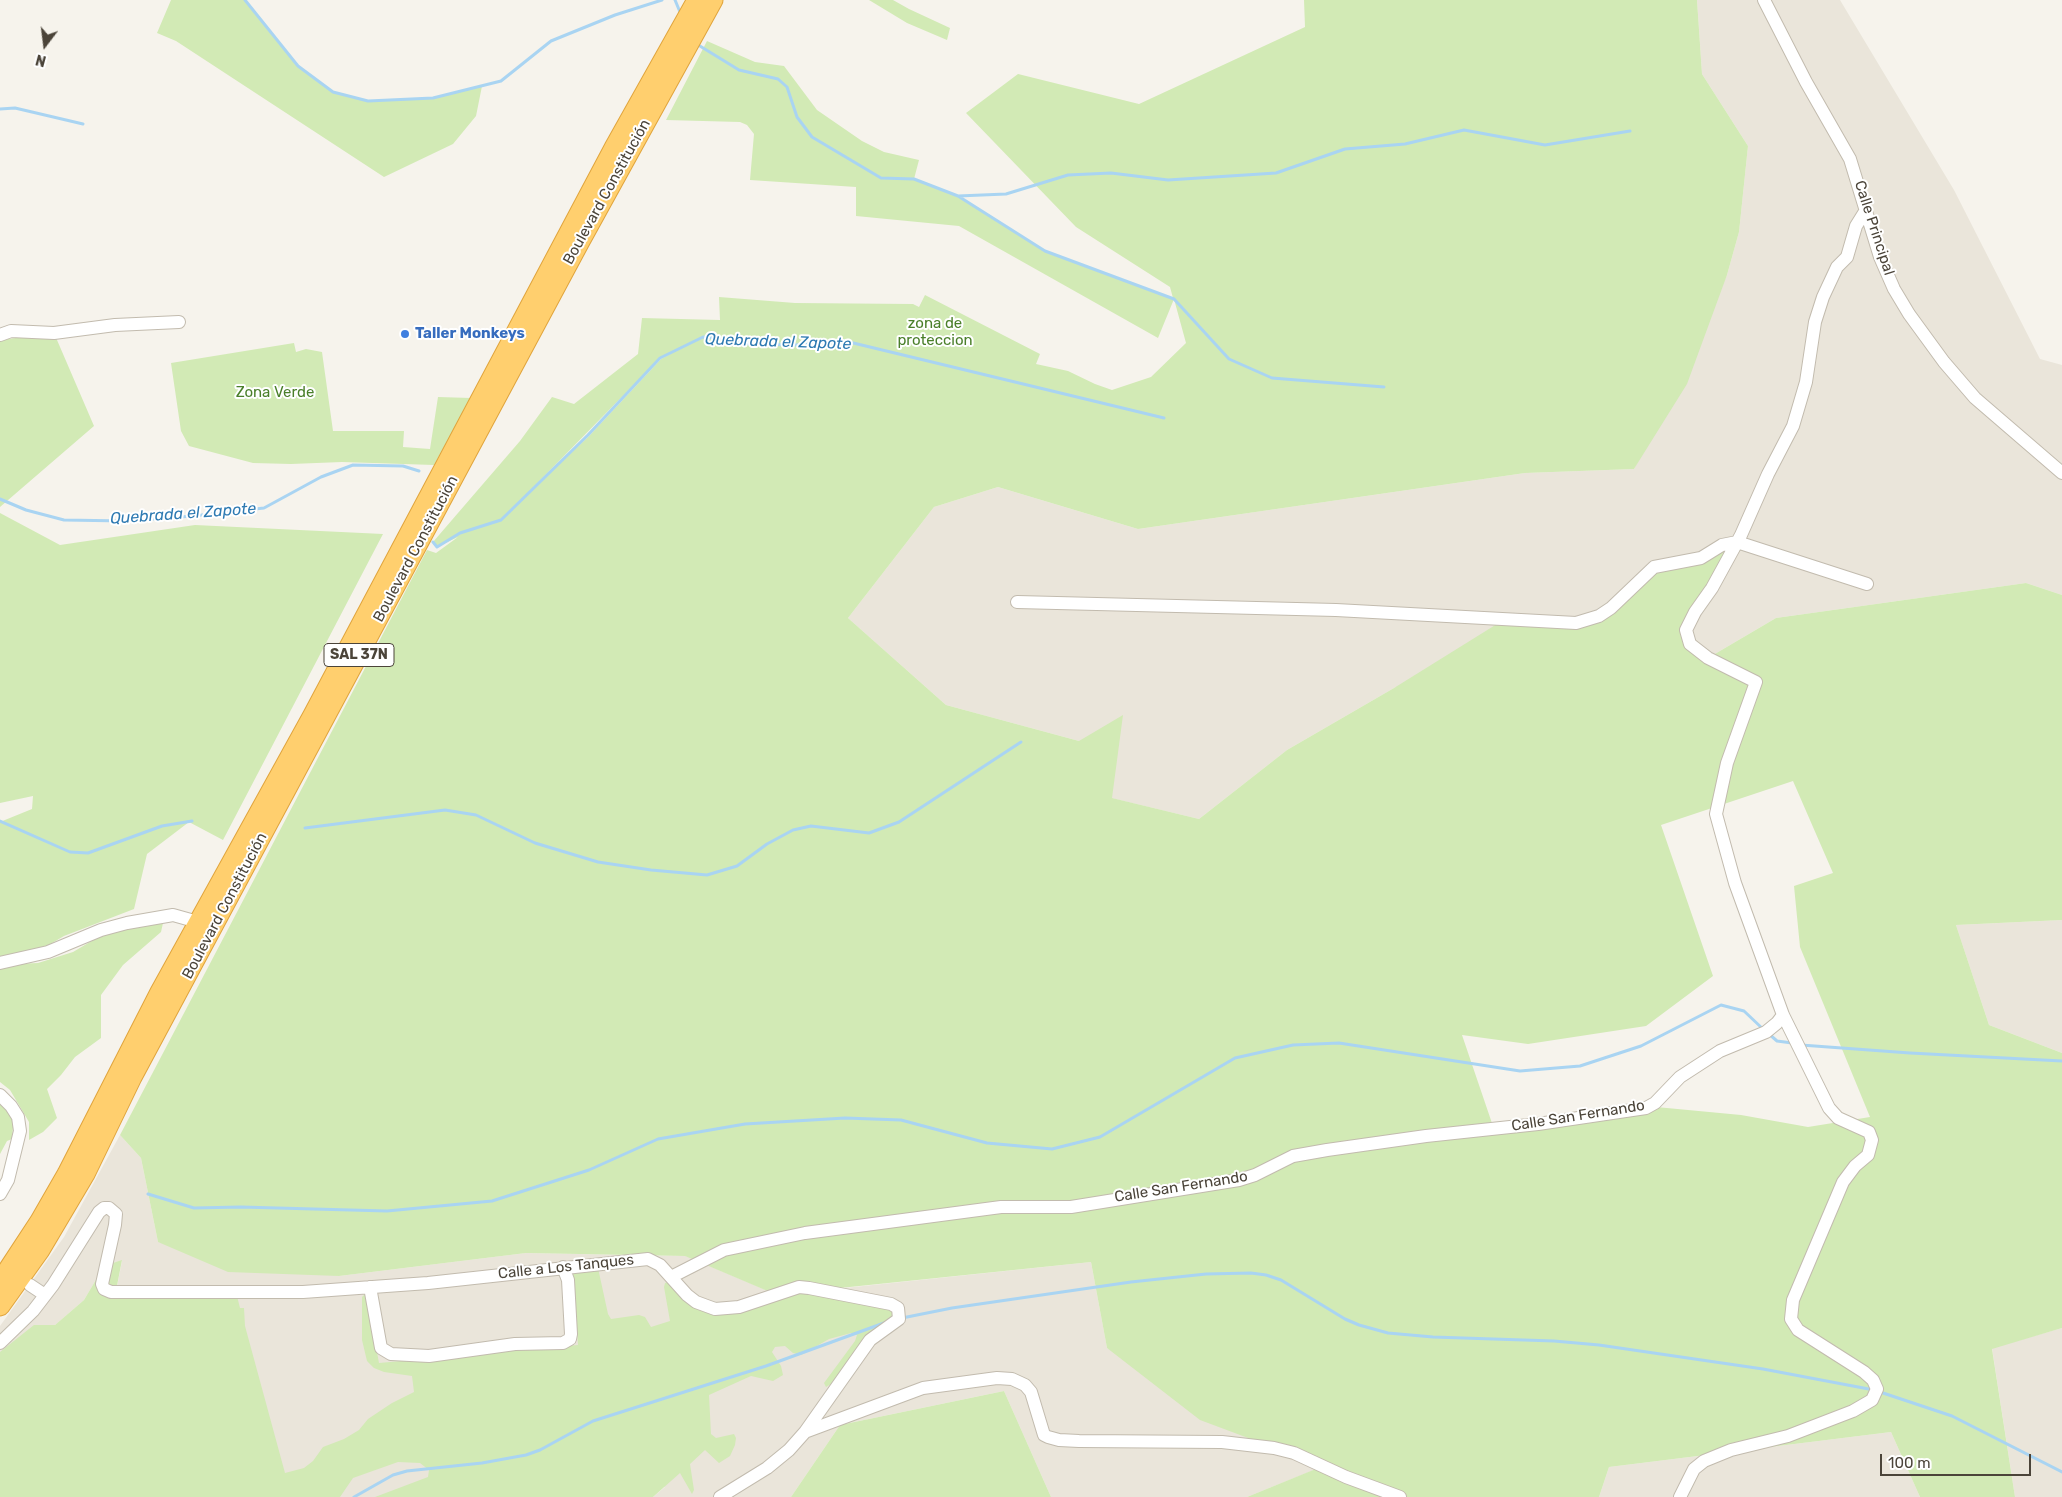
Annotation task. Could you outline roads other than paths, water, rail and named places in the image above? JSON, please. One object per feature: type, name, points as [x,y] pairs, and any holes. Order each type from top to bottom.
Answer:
[{"type":"highway","name":"Boulevard Constitución","points":[[0,1282],[40,1221],[67,1174],[117,1074],[198,922],[308,723],[614,148],[697,0]]},
{"type":"highway","name":"Boulevard Constitución","points":[[0,1306],[45,1243],[85,1174],[137,1068],[566,266],[713,0]]},
{"type":"street","name":"Calle Principal","points":[[1764,0],[1806,82],[1850,159],[1880,257],[1894,289],[1944,362],[1975,398],[2062,473]]},
{"type":"street","points":[[1680,1497],[1694,1469],[1704,1461],[1731,1450],[1788,1436],[1853,1411],[1872,1400],[1876,1394],[1875,1384],[1869,1376],[1798,1330],[1791,1319],[1793,1300],[1843,1182],[1855,1166],[1868,1155],[1872,1140],[1869,1132],[1838,1118],[1829,1108],[1784,1015],[1735,883],[1716,814],[1727,763],[1756,682],[1708,658],[1690,644],[1686,630],[1737,542],[1768,474],[1793,426],[1806,382],[1822,297],[1837,267],[1847,257],[1856,226],[1866,210]]},
{"type":"street","points":[[0,334],[10,331],[54,333],[115,325],[179,322]]},
{"type":"street","points":[[1017,602],[1336,610],[1576,623],[1600,616],[1654,567],[1701,558],[1722,545],[1737,542],[1867,584]]},
{"type":"street","points":[[0,963],[48,952],[101,930],[127,923],[172,915],[198,922]]},
{"type":"street","name":"Calle San Fernando","points":[[671,1277],[724,1250],[804,1233],[1001,1207],[1071,1207],[1240,1180],[1255,1175],[1293,1156],[1426,1136],[1538,1124],[1646,1108],[1655,1103],[1680,1077],[1720,1051],[1766,1032],[1784,1015]]},
{"type":"street","points":[[0,1095],[11,1106],[18,1117],[20,1132],[8,1180],[0,1194]]},
{"type":"street","name":"Calle a Los Tanques","points":[[45,1295],[62,1272],[99,1212],[104,1208],[109,1208],[114,1210],[116,1214],[115,1225],[102,1284],[104,1289],[111,1292],[303,1292],[428,1283],[648,1259],[655,1261],[696,1302],[715,1309],[739,1307],[799,1288],[809,1288],[892,1304],[898,1308],[899,1319],[870,1340],[805,1432]]},
{"type":"street","points":[[370,1287],[380,1343],[384,1351],[391,1354],[429,1356],[515,1344],[563,1343],[570,1339],[572,1334],[568,1280],[564,1267]]},
{"type":"street","points":[[0,1343],[33,1311],[45,1295],[30,1285]]},
{"type":"street","points":[[720,1497],[782,1457],[805,1432],[923,1388],[997,1378],[1012,1379],[1025,1385],[1031,1392],[1044,1435],[1053,1439],[1079,1441],[1222,1442],[1274,1448],[1294,1453],[1346,1477],[1400,1497]]},
{"type":"waterway","points":[[245,0],[298,66],[333,92],[368,101],[433,98],[501,81],[551,41],[615,15],[662,0]]},
{"type":"waterway","points":[[675,0],[680,12]]},
{"type":"waterway","points":[[695,43],[739,70],[778,79],[787,87],[797,117],[812,137],[881,178],[914,179],[958,196],[1045,251],[1174,299],[1229,359],[1272,378],[1384,387]]},
{"type":"waterway","points":[[0,109],[15,108],[83,124]]},
{"type":"waterway","points":[[958,196],[1006,194],[1068,175],[1111,173],[1168,180],[1276,173],[1345,149],[1405,144],[1464,130],[1545,145],[1630,131]]},
{"type":"waterway","name":"Quebrada el Zapote","points":[[433,542],[437,547],[460,533],[501,520],[588,435],[660,358],[703,337],[727,339],[749,344],[795,345],[845,341],[1164,418]]},
{"type":"waterway","name":"Quebrada el Zapote","points":[[0,499],[26,510],[64,520],[125,521],[264,508],[321,477],[353,465],[403,466],[419,471]]},
{"type":"waterway","points":[[305,828],[445,810],[476,815],[535,843],[598,862],[651,870],[707,875],[737,866],[767,844],[793,830],[811,826],[869,833],[899,822],[1021,742]]},
{"type":"waterway","points":[[0,821],[70,852],[88,853],[162,826],[192,821]]},
{"type":"waterway","points":[[148,1194],[194,1208],[241,1207],[387,1211],[492,1201],[589,1170],[658,1139],[745,1124],[845,1118],[901,1120],[987,1143],[1052,1149],[1100,1137],[1235,1058],[1293,1045],[1339,1043],[1520,1071],[1580,1066],[1641,1046],[1721,1005],[1744,1011],[1764,1030]]},
{"type":"waterway","points":[[1769,1034],[1777,1041],[1792,1043]]},
{"type":"waterway","points":[[1801,1045],[2062,1061]]},
{"type":"waterway","points":[[902,1318],[952,1308],[1131,1282],[1206,1274],[1251,1273],[1281,1280],[1345,1319],[1388,1333],[1599,1345],[1763,1369],[1874,1390]]},
{"type":"waterway","points":[[354,1497],[393,1475],[407,1471],[482,1463],[526,1455],[540,1450],[593,1421],[766,1366],[884,1323]]},
{"type":"waterway","points":[[1880,1392],[1952,1416],[2062,1472]]},
{"type":"place","name":"Taller Monkeys","points":[[405,334]]},
{"type":"park label","name":"zona de proteccion","points":[[935,332]]},
{"type":"park label","name":"Zona Verde","points":[[275,393]]}]
